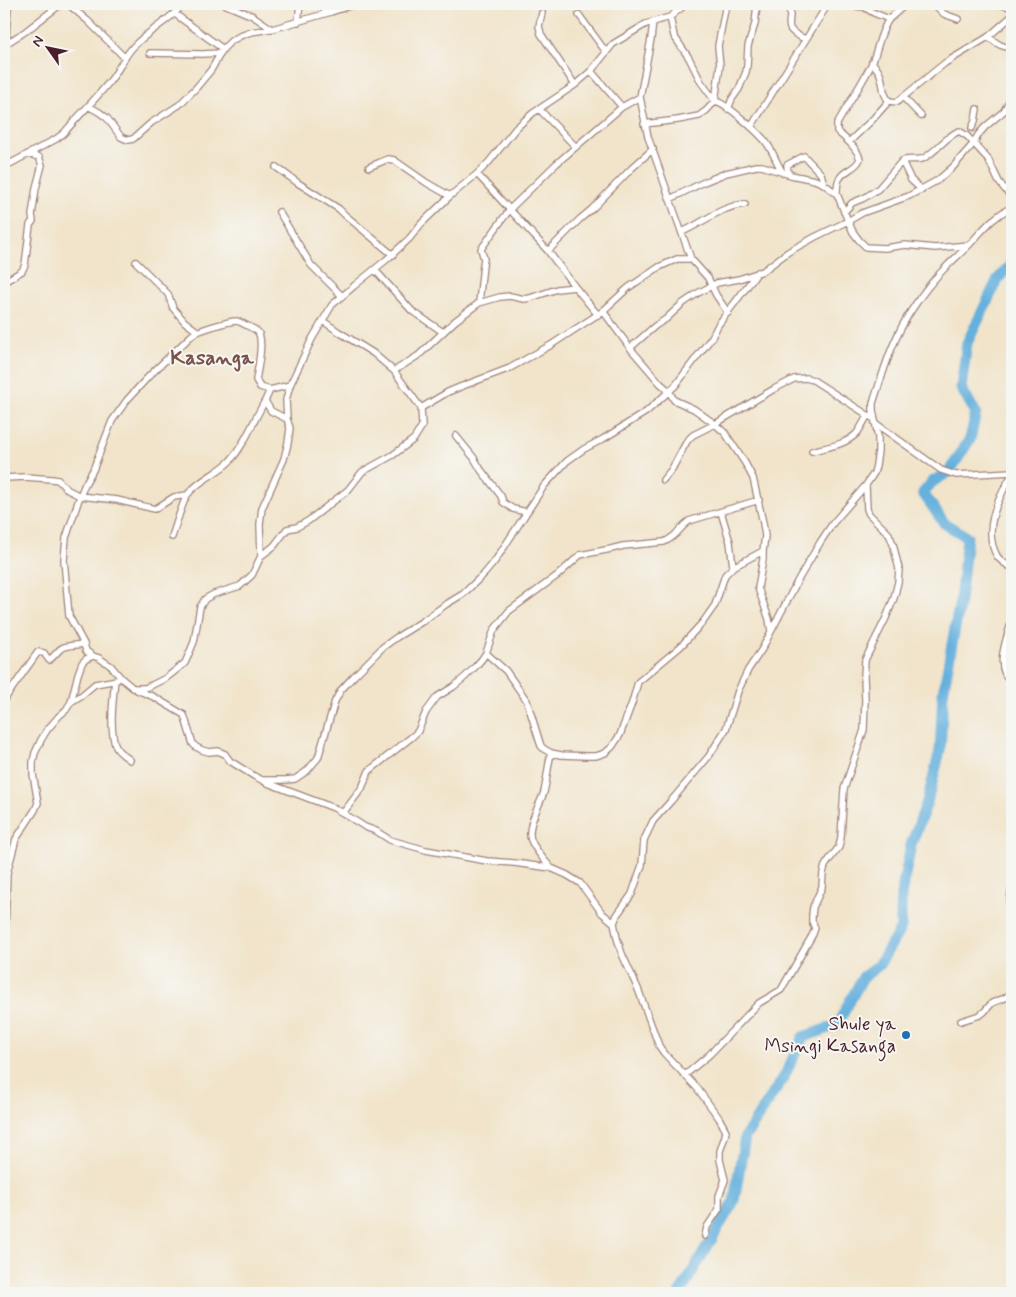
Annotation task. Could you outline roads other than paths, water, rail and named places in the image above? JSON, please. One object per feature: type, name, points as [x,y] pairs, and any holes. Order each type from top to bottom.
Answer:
[{"type":"street","points":[[6,4],[8,8],[6,43]]},
{"type":"street","points":[[6,43],[26,31],[61,4]]},
{"type":"street","points":[[68,4],[124,57]]},
{"type":"street","points":[[4,167],[56,139],[111,80],[131,48],[184,4]]},
{"type":"street","points":[[224,4],[253,16],[270,29]]},
{"type":"street","points":[[298,22],[300,4]]},
{"type":"street","points":[[324,14],[327,4]]},
{"type":"street","points":[[88,106],[107,118],[121,137],[128,140],[134,139],[146,127],[179,105],[190,94],[210,72],[222,51],[231,41],[251,32],[298,22],[355,4]]},
{"type":"street","points":[[675,4],[673,14],[674,36],[689,58],[701,82],[715,101],[718,101],[728,109],[766,142],[778,165],[785,173]]},
{"type":"street","points":[[261,556],[261,513],[286,454],[290,428],[287,419],[286,400],[290,385],[312,339],[332,305],[375,270],[450,196],[477,174],[516,128],[591,71],[613,44],[646,24],[673,14],[686,4]]},
{"type":"street","points":[[644,124],[700,116],[715,101],[720,66],[718,46],[726,4]]},
{"type":"street","points":[[728,109],[739,89],[748,66],[748,47],[755,24],[757,4]]},
{"type":"street","points":[[789,4],[790,30],[792,33],[805,39]]},
{"type":"street","points":[[750,127],[828,4]]},
{"type":"street","points":[[839,4],[864,7],[889,19]]},
{"type":"street","points":[[906,4],[889,19],[882,31],[872,62],[857,92],[837,124],[837,131],[859,154],[860,161],[839,179],[837,194],[848,221],[864,246],[885,248],[905,245],[935,248],[969,245]]},
{"type":"street","points":[[934,4],[944,14],[958,19]]},
{"type":"street","points":[[1000,4],[1012,8]]},
{"type":"street","points":[[542,13],[541,34],[575,85]]},
{"type":"street","points":[[174,14],[222,51]]},
{"type":"street","points":[[579,15],[606,52]]},
{"type":"street","points":[[872,62],[881,76],[883,93],[890,101],[897,102],[944,63],[988,37],[1012,16]]},
{"type":"street","points":[[653,22],[640,97],[644,124],[691,258],[702,269],[728,313]]},
{"type":"street","points":[[988,37],[996,43],[1012,49]]},
{"type":"street","points":[[150,53],[203,54],[222,51]]},
{"type":"street","points":[[591,71],[622,107]]},
{"type":"street","points":[[630,348],[682,304],[698,293],[720,282],[748,276],[768,268],[788,252],[862,213],[922,190],[938,180],[948,172],[974,143],[980,133],[1004,112],[1012,96]]},
{"type":"street","points":[[479,303],[483,265],[482,249],[510,209],[576,146],[622,107],[640,97]]},
{"type":"street","points":[[903,97],[921,116]]},
{"type":"street","points":[[848,142],[890,101]]},
{"type":"street","points":[[539,109],[576,146]]},
{"type":"street","points":[[969,137],[969,132],[975,121],[978,109]]},
{"type":"street","points":[[972,128],[980,133]]},
{"type":"street","points":[[844,212],[852,203],[878,189],[902,161],[926,157],[948,137],[958,131],[969,137],[988,159],[996,177],[1012,198]]},
{"type":"street","points":[[548,251],[653,148]]},
{"type":"street","points":[[4,282],[22,271],[25,265],[30,225],[33,221],[32,215],[36,188],[42,165],[39,158],[28,154]]},
{"type":"street","points":[[778,165],[787,165],[804,156],[820,174],[824,184]]},
{"type":"street","points":[[369,167],[388,159],[394,160],[427,183],[450,196]]},
{"type":"street","points":[[902,161],[911,180],[922,190]]},
{"type":"street","points":[[785,173],[787,165]]},
{"type":"street","points":[[670,199],[726,173],[756,166],[810,178],[824,184],[837,194]]},
{"type":"street","points":[[276,168],[339,209],[392,254]]},
{"type":"street","points":[[477,174],[548,251],[575,288],[600,313],[669,391],[674,400],[694,409],[715,424],[724,433],[745,463],[753,478],[765,536],[758,588],[769,619],[771,631]]},
{"type":"street","points":[[682,232],[695,226],[708,216],[730,207],[745,204]]},
{"type":"street","points":[[705,1236],[707,1227],[719,1208],[719,1196],[725,1180],[720,1160],[720,1151],[726,1131],[708,1103],[659,1046],[638,989],[622,954],[614,923],[621,908],[632,894],[642,865],[644,840],[653,821],[709,756],[726,729],[744,676],[798,580],[833,524],[874,473],[878,437],[872,410],[873,403],[892,346],[903,324],[914,306],[943,270],[988,223],[1012,207]]},
{"type":"street","points":[[279,212],[311,265],[342,296]]},
{"type":"street","points":[[421,408],[448,392],[510,368],[551,345],[600,313],[628,288],[653,270],[677,259],[691,258]]},
{"type":"street","points":[[136,262],[168,294],[173,308],[185,322],[197,331]]},
{"type":"street","points":[[375,270],[412,311],[442,332]]},
{"type":"street","points":[[262,780],[295,779],[314,764],[320,753],[335,702],[342,690],[383,647],[396,637],[423,622],[445,604],[462,594],[485,573],[495,561],[544,486],[567,461],[646,412],[675,386],[758,272]]},
{"type":"street","points":[[394,371],[419,355],[442,332],[479,303],[510,296],[524,299],[557,289],[575,288]]},
{"type":"street","points":[[290,385],[270,390],[260,387],[256,380],[262,342],[260,334],[239,321],[197,331],[149,376],[120,409],[112,421],[93,470],[85,484],[66,538],[64,560],[69,616],[86,651],[110,666],[118,679],[184,715],[193,744],[196,747],[206,751],[218,750],[225,754],[230,761],[254,776],[322,803],[390,840],[426,850],[487,861],[551,868],[568,875],[580,883],[602,913],[614,923]]},
{"type":"street","points":[[132,688],[152,686],[166,678],[184,663],[194,642],[200,607],[205,599],[244,582],[252,575],[261,556],[274,546],[287,529],[297,527],[308,521],[348,490],[362,472],[393,455],[414,439],[422,426],[421,408],[394,371],[373,353],[323,321]]},
{"type":"street","points":[[662,480],[674,466],[690,437],[774,389],[800,378],[813,380],[868,415],[941,470],[956,475],[1012,474]]},
{"type":"street","points":[[172,537],[186,495],[230,461],[248,435],[270,390]]},
{"type":"street","points":[[265,401],[271,411],[287,419]]},
{"type":"street","points":[[812,451],[849,439],[857,433],[868,415]]},
{"type":"street","points":[[456,436],[474,458],[501,496],[503,502],[513,509],[527,512]]},
{"type":"street","points":[[1012,474],[1004,488],[992,521],[992,542],[998,558],[1012,568]]},
{"type":"street","points":[[4,478],[25,476],[58,480],[68,490],[80,496],[116,500],[155,509],[174,497],[186,495]]},
{"type":"street","points":[[685,1075],[709,1055],[759,1003],[781,990],[815,928],[812,921],[813,907],[822,887],[825,866],[839,848],[844,789],[864,730],[865,660],[886,618],[898,582],[898,569],[893,544],[889,534],[869,514],[866,485]]},
{"type":"street","points":[[343,813],[362,788],[369,771],[418,731],[426,712],[437,697],[475,668],[486,653],[494,630],[509,611],[558,576],[580,554],[628,545],[664,542],[679,532],[688,521],[759,500]]},
{"type":"street","points":[[721,512],[730,542],[733,568]]},
{"type":"street","points":[[486,653],[514,680],[526,702],[541,746],[551,754],[596,756],[605,753],[612,747],[620,734],[638,682],[680,647],[703,622],[715,606],[726,575],[733,568],[763,551]]},
{"type":"street","points":[[1012,620],[1002,662],[1006,676],[1012,682]]},
{"type":"street","points":[[4,700],[38,652],[44,653],[50,660],[63,647],[84,644]]},
{"type":"street","points":[[4,957],[7,873],[16,839],[36,810],[38,802],[33,774],[35,753],[47,730],[71,702],[82,663],[93,656]]},
{"type":"street","points":[[71,702],[82,696],[95,684],[118,679]]},
{"type":"street","points":[[118,679],[112,715],[114,740],[116,749],[130,760]]},
{"type":"street","points":[[551,754],[543,793],[530,832],[531,839],[551,868]]},
{"type":"street","points":[[1012,888],[1009,903],[1009,926],[1012,947]]},
{"type":"street","points":[[961,1021],[980,1015],[992,1003],[1012,993]]},
{"type":"waterway","points":[[680,1293],[734,1201],[745,1137],[785,1075],[803,1037],[837,1025],[863,977],[879,965],[901,928],[901,895],[911,845],[927,802],[940,751],[943,693],[960,601],[967,537],[944,523],[923,493],[932,482],[949,472],[970,439],[976,413],[961,388],[967,343],[998,279],[1012,263]]},
{"type":"place","name":"Shule ya Msingi Kasanga","points":[[906,1035]]},
{"type":"district","name":"Kasanga","points":[[212,358]]}]
